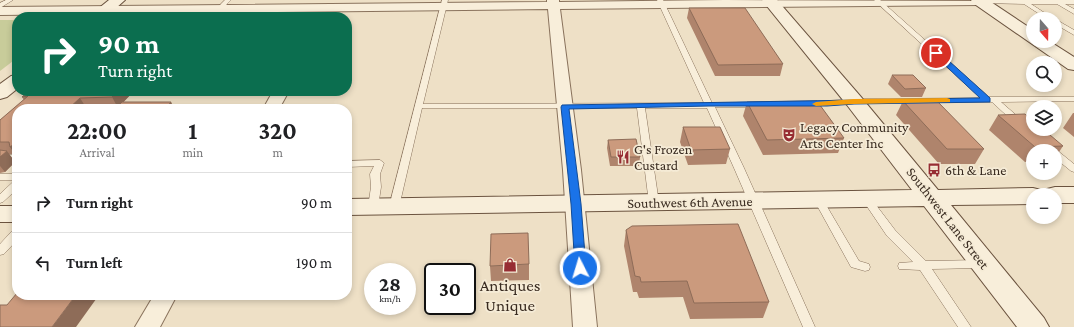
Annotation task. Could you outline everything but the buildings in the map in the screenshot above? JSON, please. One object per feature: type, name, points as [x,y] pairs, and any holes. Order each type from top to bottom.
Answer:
[{"type":"main road","points":[[102,12],[118,0]]},
{"type":"main road","points":[[979,0],[1026,32]]},
{"type":"main road","name":"Southwest Lane Street","points":[[770,1],[854,101],[1034,327]]},
{"type":"main road","points":[[1050,48],[1070,59]]},
{"type":"main road","points":[[0,93],[12,84]]},
{"type":"main road","points":[[1062,195],[1074,195]]},
{"type":"main road","name":"Southwest 6th Avenue","points":[[352,207],[1026,196]]},
{"type":"main road","points":[[0,214],[12,214]]},
{"type":"street","points":[[115,12],[224,4],[329,8],[444,3],[979,0]]},
{"type":"street","points":[[553,2],[576,204],[585,327]]},
{"type":"street","points":[[0,11],[50,12]]},
{"type":"street","points":[[147,327],[163,300]]},
{"type":"lane","points":[[0,6],[10,0]]},
{"type":"lane","points":[[979,0],[1074,2]]},
{"type":"lane","points":[[878,1],[990,100],[1026,129]]},
{"type":"lane","points":[[661,2],[709,104],[809,327]]},
{"type":"lane","points":[[1025,2],[1040,12]]},
{"type":"lane","points":[[1057,2],[1074,12]]},
{"type":"lane","points":[[383,207],[420,106],[444,3]]},
{"type":"lane","points":[[1062,25],[1074,33]]},
{"type":"lane","points":[[796,104],[827,104],[854,101],[1074,99]]},
{"type":"lane","points":[[420,106],[565,107],[765,104]]},
{"type":"lane","points":[[641,106],[654,203]]},
{"type":"lane","points":[[0,158],[12,158]]},
{"type":"lane","points":[[1062,159],[1074,169]]},
{"type":"lane","points":[[352,164],[380,163],[374,174],[376,187],[383,207]]},
{"type":"lane","points":[[0,177],[12,177]]},
{"type":"lane","points":[[0,200],[12,189]]},
{"type":"lane","points":[[867,199],[891,233],[923,265],[965,327]]},
{"type":"lane","points":[[819,200],[855,264],[865,267]]},
{"type":"lane","points":[[0,251],[12,238]]},
{"type":"lane","points":[[904,266],[984,264]]},
{"type":"green space","points":[[0,20],[12,20],[12,62],[0,71]]},
{"type":"slow traffic","points":[[816,104],[854,101],[947,100]]},
{"type":"place","name":"Legacy Community Arts Center Inc","points":[[789,135]]},
{"type":"place","name":"G's Frozen Custard","points":[[623,157]]},
{"type":"place","name":"6th & Lane","points":[[934,170]]},
{"type":"place","name":"Antiques Unique","points":[[510,265]]},
{"type":"route","points":[[580,268],[576,204],[565,107],[709,104],[827,104],[854,101],[987,100],[936,53]]}]
